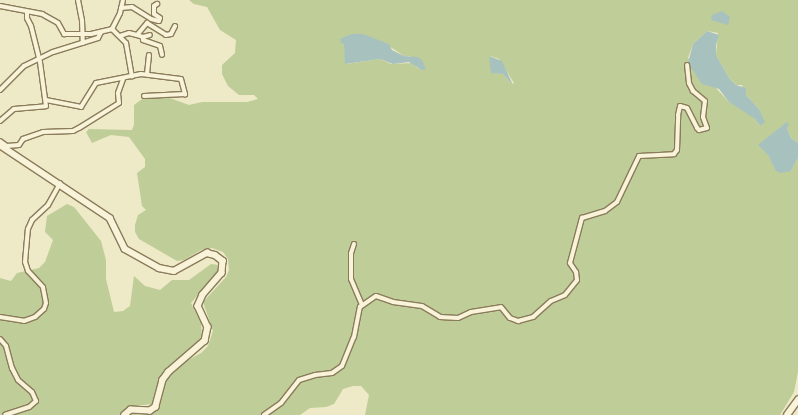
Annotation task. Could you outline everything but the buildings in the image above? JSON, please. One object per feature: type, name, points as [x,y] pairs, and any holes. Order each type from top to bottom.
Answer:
[{"type":"street","points":[[78,0],[83,43]]},
{"type":"street","points":[[112,29],[123,0]]},
{"type":"street","points":[[137,35],[149,21],[159,21],[160,18],[154,14],[154,6],[157,4]]},
{"type":"street","points":[[0,6],[50,18],[58,23],[64,34],[82,34],[112,29]]},
{"type":"street","points":[[121,8],[132,7],[166,35],[171,34],[175,26]]},
{"type":"street","points":[[0,121],[14,109],[46,106],[39,58],[31,26],[27,18],[27,12]]},
{"type":"street","points":[[112,29],[126,43],[132,76]]},
{"type":"street","points":[[0,90],[24,66],[39,58],[98,38],[101,32]]},
{"type":"street","points":[[120,36],[129,33],[143,37],[150,35]]},
{"type":"street","points":[[143,37],[143,40],[160,46],[162,55]]},
{"type":"street","points":[[147,74],[149,54]]},
{"type":"street","points":[[362,305],[376,296],[380,296],[393,302],[422,306],[438,316],[458,318],[471,312],[501,307],[510,318],[518,321],[533,318],[551,301],[564,295],[577,280],[576,272],[570,263],[582,218],[604,211],[617,202],[639,156],[674,154],[677,150],[680,106],[687,108],[699,130],[707,128],[703,117],[704,102],[689,83],[687,65]]},
{"type":"street","points":[[46,100],[81,107],[96,83],[147,74],[181,79],[185,94],[144,96]]},
{"type":"street","points":[[0,142],[7,146],[19,145],[24,139],[43,132],[73,131],[79,128],[119,103],[118,93],[123,79]]},
{"type":"street","points":[[0,145],[60,183],[110,218],[125,249],[159,268],[174,271],[207,253],[215,254],[223,261],[222,273],[219,279],[203,295],[198,306],[208,328],[205,341],[169,372],[163,380],[156,407],[150,411],[131,410],[125,415]]},
{"type":"street","points":[[0,317],[24,321],[35,317],[44,309],[46,303],[43,287],[28,271],[25,262],[28,229],[32,220],[48,205],[60,183]]},
{"type":"street","points":[[264,415],[281,403],[299,380],[315,375],[332,373],[342,366],[354,336],[362,305],[351,279],[351,253],[354,244]]},
{"type":"street","points":[[0,339],[6,346],[12,368],[18,380],[32,392],[36,401],[29,407],[5,415]]},
{"type":"street","points":[[787,415],[798,400]]},
{"type":"green space","points":[[189,0],[798,0],[798,143],[791,138],[787,128],[768,155],[774,166],[791,171],[798,158],[798,372],[794,392],[780,415],[365,415],[369,395],[361,386],[353,386],[343,389],[334,404],[326,407],[310,408],[300,415],[129,415],[133,412],[158,408],[168,376],[181,364],[201,353],[208,346],[213,331],[203,302],[226,277],[229,270],[228,259],[223,252],[212,248],[201,250],[184,260],[177,261],[139,239],[135,232],[135,225],[138,215],[146,210],[142,206],[137,173],[145,167],[145,159],[129,137],[111,135],[92,143],[86,132],[89,129],[132,130],[134,125],[134,105],[145,97],[167,97],[189,105],[202,102],[247,102],[258,99],[254,95],[239,95],[228,86],[222,74],[222,65],[235,53],[236,40],[220,30],[207,7],[194,4]],"holes":[[[707,31],[718,33],[716,55],[729,78],[736,85],[742,85],[746,95],[759,109],[760,126],[743,109],[729,102],[688,58],[693,44]],[[351,34],[389,46],[404,56],[410,56],[419,69],[412,63],[391,64],[380,59],[346,64],[344,38]],[[490,56],[499,59],[514,83],[512,84],[503,74],[494,73]]]},
{"type":"green space","points":[[67,204],[74,207],[101,241],[106,260],[106,279],[114,312],[123,311],[130,306],[134,276],[145,286],[160,290],[172,280],[189,280],[211,264],[219,265],[219,270],[191,303],[201,323],[202,336],[200,341],[164,370],[152,404],[128,407],[121,415],[0,415],[0,278],[11,281],[17,273],[39,268],[45,262],[53,240],[45,232],[47,216]]},
{"type":"water","points":[[722,11],[730,17],[728,25],[711,20],[712,15]]},
{"type":"water","points":[[707,31],[719,35],[716,55],[729,78],[736,85],[746,88],[746,95],[759,109],[765,122],[760,126],[755,119],[729,102],[719,89],[702,84],[688,63],[693,44]]},
{"type":"water","points":[[351,34],[363,34],[389,44],[392,50],[404,56],[418,57],[422,60],[426,69],[422,70],[409,62],[393,64],[380,59],[345,64],[344,44],[341,43],[340,39]]},
{"type":"water","points":[[489,56],[502,61],[513,85],[503,74],[491,73]]},
{"type":"water","points":[[787,122],[791,138],[798,143],[798,158],[791,171],[781,173],[776,171],[768,155],[758,145]]}]
